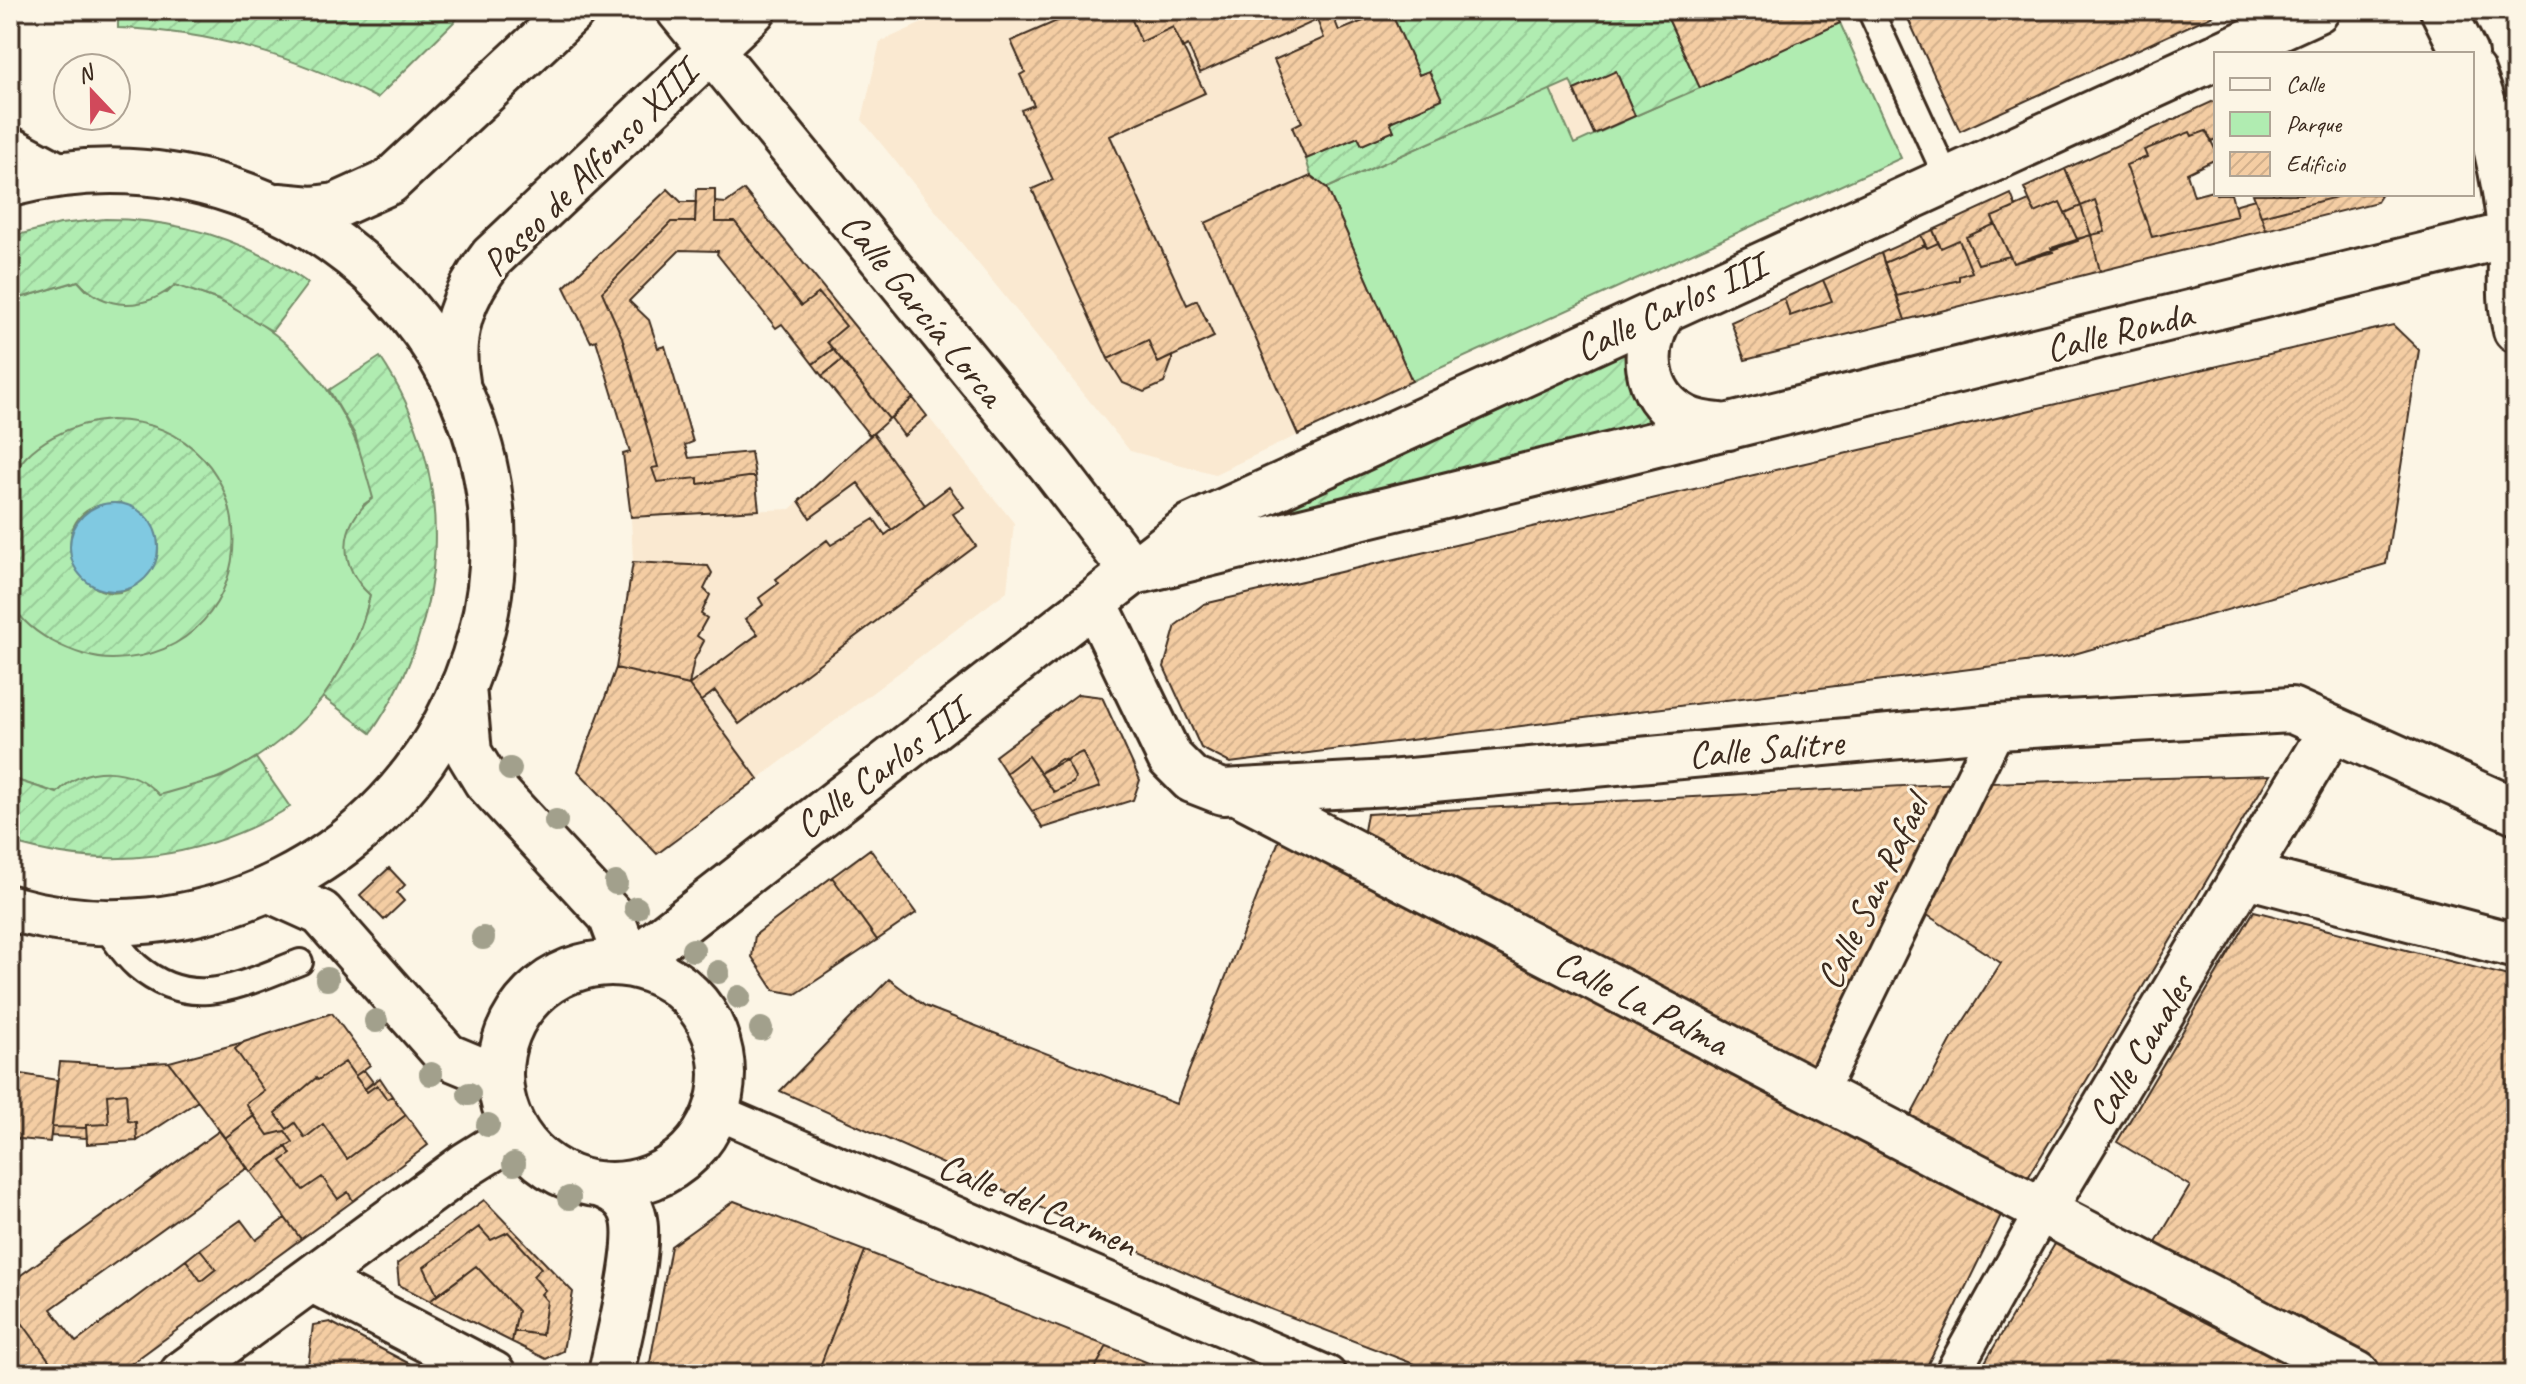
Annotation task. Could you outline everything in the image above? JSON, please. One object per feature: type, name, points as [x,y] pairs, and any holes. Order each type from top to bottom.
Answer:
[{"type":"street","points":[[276,206],[312,209],[336,206],[389,182],[573,10]]},
{"type":"street","name":"Calle García Lorca","points":[[679,10],[1051,465],[1133,572]]},
{"type":"street","name":"Paseo de Alfonso XIII","points":[[459,392],[453,342],[458,317],[478,276],[515,236],[753,10]]},
{"type":"street","points":[[2226,52],[2317,10]]},
{"type":"street","points":[[2443,10],[2464,52]]},
{"type":"street","name":"Calle Carlos III","points":[[629,964],[1192,526],[2214,58]]},
{"type":"street","points":[[2474,79],[2503,180],[2513,234],[2509,296],[2516,330]]},
{"type":"street","points":[[10,908],[101,922],[187,916],[268,889],[330,854],[384,809],[429,752],[463,687],[485,614],[491,539],[483,464],[459,392],[430,341],[395,294],[352,253],[276,206],[228,187],[178,175],[127,169],[74,172],[17,182]]},
{"type":"street","name":"Calle Ronda","points":[[1728,427],[2513,234]]},
{"type":"street","points":[[1666,308],[1656,321],[1647,351],[1651,380],[1659,395],[1684,418],[1701,424],[1728,427]]},
{"type":"street","name":"Calle Carlos III","points":[[1133,572],[1728,427]]},
{"type":"street","points":[[1095,603],[1170,758],[1192,780],[1207,788],[1241,794]]},
{"type":"street","points":[[463,687],[469,753],[480,772],[611,916],[629,964]]},
{"type":"street","name":"Calle Salitre","points":[[1241,794],[1998,727],[2291,710],[2332,729]]},
{"type":"street","name":"Calle San Rafael","points":[[1819,1093],[1998,727]]},
{"type":"street","points":[[2332,729],[2516,811]]},
{"type":"street","name":"Calle Canales","points":[[1952,1374],[2042,1212],[2332,729]]},
{"type":"street","name":"Calle La Palma","points":[[1241,794],[2357,1374]]},
{"type":"street","points":[[2246,875],[2516,946]]},
{"type":"street","points":[[268,889],[321,913],[447,1056],[500,1078]]},
{"type":"street","points":[[598,1184],[642,1180],[669,1168],[692,1149],[715,1111],[721,1085],[721,1059],[714,1033],[702,1010],[673,982],[629,964],[611,963],[576,969],[538,991],[510,1026],[500,1060],[505,1108],[517,1133],[546,1164],[571,1177],[610,1188],[628,1204],[636,1228],[611,1374]]},
{"type":"street","name":"Calle del Carmen","points":[[715,1111],[1328,1374]]},
{"type":"street","points":[[182,1374],[499,1142],[517,1133]]},
{"type":"street","points":[[311,1279],[493,1374]]},
{"type":"lane","points":[[1870,10],[1948,180]]},
{"type":"lane","points":[[10,138],[74,172]]},
{"type":"lane","points":[[101,922],[137,966],[172,987],[207,994],[300,962]]},
{"type":"shaded area","points":[[951,10],[1834,10],[1901,158],[1412,381],[1327,188],[1312,176],[1205,223],[1298,435],[1215,474],[1130,451],[862,120],[880,42]]},
{"type":"shaded area","points":[[913,398],[1014,523],[1007,591],[758,779],[689,685],[694,660],[704,642],[697,636],[707,619],[701,614],[710,596],[704,589],[712,572],[708,566],[633,562],[631,517],[790,509]]},
{"type":"green space","points":[[118,10],[466,10],[377,98],[315,70],[251,48],[186,34],[118,28]]},
{"type":"green space","points":[[1390,10],[1664,10],[1700,88],[1635,116],[1616,72],[1574,90],[1570,81],[1327,188],[1311,176],[1306,159],[1358,137],[1362,145],[1394,131],[1390,122],[1441,99],[1429,71],[1419,75]]},
{"type":"green space","points":[[1840,23],[1901,158],[1412,381],[1327,188],[1550,89],[1574,144]]},
{"type":"green space","points":[[105,219],[160,223],[212,235],[261,255],[308,283],[272,331],[219,300],[175,285],[151,300],[138,303],[125,304],[101,298],[78,281],[10,301],[10,237],[60,224]]},
{"type":"green space","points":[[78,281],[86,290],[167,293],[175,285],[212,298],[276,335],[302,359],[325,387],[360,452],[372,489],[373,498],[363,505],[360,585],[370,595],[359,633],[343,668],[321,699],[295,727],[265,751],[232,771],[197,786],[159,796],[137,779],[109,773],[81,778],[57,793],[10,778],[10,301]]},
{"type":"green space","points":[[1656,321],[1684,418],[1281,538],[1262,494]]},
{"type":"green space","points":[[380,357],[406,402],[423,449],[433,497],[435,546],[429,595],[417,643],[397,689],[371,733],[323,697],[352,648],[367,609],[370,595],[352,571],[346,545],[353,520],[373,498],[355,435],[329,390]]},
{"type":"green space","points":[[111,420],[164,431],[203,458],[226,496],[234,539],[226,583],[204,621],[166,648],[113,659],[68,649],[37,632],[15,609],[9,589],[8,502],[11,480],[18,467],[39,445],[67,430]],"holes":[[[120,503],[142,516],[156,536],[157,558],[142,580],[120,592],[101,590],[85,579],[74,561],[71,541],[76,522],[92,508]]]},
{"type":"green space","points":[[256,758],[290,807],[223,839],[154,856],[119,858],[83,857],[10,842],[10,778],[57,793],[81,777],[108,772],[136,778],[159,795],[222,777]]},
{"type":"water","points":[[114,503],[131,507],[145,516],[154,530],[158,547],[154,564],[145,578],[131,587],[114,591],[97,587],[83,578],[74,564],[70,547],[74,530],[83,516],[97,507]]},
{"type":"building","points":[[1082,10],[1128,10],[1141,42],[1173,27],[1205,93],[1110,136],[1187,305],[1197,300],[1214,337],[1158,363],[1148,340],[1108,359],[1032,189],[1053,180],[1021,110],[1034,105],[1020,75],[1025,72],[1011,41]]},
{"type":"building","points":[[1128,10],[1338,10],[1332,13],[1339,31],[1390,10],[1419,75],[1429,71],[1442,99],[1390,122],[1394,131],[1362,145],[1358,137],[1306,159],[1292,127],[1302,122],[1274,60],[1324,38],[1317,20],[1200,73],[1188,45],[1182,48],[1173,27],[1141,42]]},
{"type":"building","points":[[1664,10],[1834,10],[1840,23],[1700,88]]},
{"type":"building","points":[[1904,10],[2224,10],[1960,131]]},
{"type":"building","points":[[2500,10],[2516,10],[2516,37]]},
{"type":"building","points":[[1616,71],[1635,116],[1594,134],[1574,90]]},
{"type":"building","points":[[2214,101],[2214,140],[2206,131],[2192,136],[2190,132],[2144,150],[2147,157],[2126,165],[2152,237],[2237,216],[2234,205],[2255,199],[2266,230],[2100,271],[2091,235],[2105,232],[2101,217],[2095,200],[2081,206],[2065,169]]},
{"type":"building","points":[[2206,131],[2214,147],[2214,160],[2187,173],[2194,196],[2214,191],[2214,196],[2232,196],[2237,216],[2152,237],[2126,165],[2147,157],[2144,150],[2190,132],[2192,136]]},
{"type":"building","points":[[2065,169],[2081,206],[2065,213],[2060,202],[2035,213],[2024,188]]},
{"type":"building","points":[[1311,176],[1327,188],[1412,381],[1298,435],[1205,223]]},
{"type":"building","points":[[668,189],[681,202],[696,202],[695,222],[671,222],[602,292],[622,337],[658,467],[652,468],[657,482],[698,478],[698,484],[755,476],[759,510],[631,517],[623,454],[630,452],[596,340],[591,342],[564,287]]},
{"type":"building","points":[[696,189],[715,189],[715,222],[735,222],[801,306],[819,293],[846,326],[827,342],[833,349],[813,364],[782,324],[776,328],[717,254],[718,251],[680,250],[629,301],[649,320],[658,348],[665,346],[693,442],[685,445],[689,458],[751,452],[755,476],[698,484],[698,478],[657,482],[652,468],[658,467],[622,337],[602,292],[671,222],[695,222]]},
{"type":"building","points":[[744,190],[913,398],[889,419],[827,342],[846,326],[819,293],[801,306],[735,222],[715,222],[715,202],[726,203]]},
{"type":"building","points":[[2011,194],[2016,207],[1992,217],[1995,224],[1966,237],[1978,264],[2010,256],[2013,263],[2053,252],[2051,248],[2091,235],[2100,271],[1905,320],[1897,296],[1959,280],[1959,276],[1972,272],[1959,240],[1941,248],[1933,230]]},
{"type":"building","points":[[2254,196],[2340,196],[2261,216]]},
{"type":"building","points":[[2340,196],[2381,196],[2377,202],[2266,230],[2261,216]]},
{"type":"building","points":[[2095,200],[2105,232],[2091,235],[2081,206]]},
{"type":"building","points":[[2029,201],[2035,213],[2060,202],[2078,241],[2013,263],[1992,217]]},
{"type":"building","points":[[2081,206],[2091,235],[2077,239],[2065,213]]},
{"type":"building","points":[[1995,224],[2010,256],[1978,264],[1966,237]]},
{"type":"building","points":[[1933,230],[1938,243],[1927,248],[1921,235]]},
{"type":"building","points":[[1921,235],[1925,245],[1884,263],[1881,253]]},
{"type":"building","points":[[1959,240],[1972,272],[1959,276],[1959,280],[1897,296],[1884,263],[1925,245],[1927,248],[1938,243],[1941,248]]},
{"type":"building","points":[[1881,253],[1905,320],[1745,360],[1731,322],[1784,298],[1790,316],[1832,301],[1823,280]]},
{"type":"building","points":[[1823,280],[1832,301],[1790,316],[1784,298]]},
{"type":"building","points":[[2393,325],[2419,350],[2386,564],[2064,657],[1230,763],[1201,748],[1164,667],[1176,625],[1204,604]]},
{"type":"building","points":[[1148,340],[1158,363],[1172,356],[1172,361],[1164,383],[1144,392],[1123,383],[1108,359]]},
{"type":"building","points":[[833,349],[842,360],[822,376],[813,364]]},
{"type":"building","points":[[842,360],[889,419],[870,436],[822,376]]},
{"type":"building","points":[[913,398],[927,416],[904,436],[891,418]]},
{"type":"building","points":[[873,433],[925,505],[892,530],[858,483],[810,518],[799,501]]},
{"type":"building","points":[[949,487],[964,507],[953,514],[976,546],[739,724],[715,691],[701,701],[689,685],[758,634],[745,619],[763,605],[759,598],[779,583],[776,579],[827,540],[831,545],[874,519],[885,535]]},
{"type":"building","points":[[633,562],[708,566],[712,573],[704,589],[710,595],[701,614],[707,618],[697,636],[704,641],[694,660],[689,685],[616,668]]},
{"type":"building","points":[[616,668],[689,685],[758,779],[657,854],[578,771]]},
{"type":"building","points":[[1078,694],[1102,697],[1140,780],[1133,800],[1043,828],[1032,811],[1100,787],[1082,752],[1040,773],[1028,756],[1006,773],[995,756]]},
{"type":"building","points":[[1082,752],[1100,787],[1032,811],[1006,773],[1028,756],[1054,792],[1073,783],[1075,777],[1066,760]]},
{"type":"building","points":[[1061,759],[1066,760],[1075,777],[1073,783],[1054,792],[1040,773]]},
{"type":"building","points":[[2270,775],[2026,1181],[1909,1119],[1952,1039],[2001,963],[1921,911],[1986,783]]},
{"type":"building","points":[[1960,783],[1813,1071],[1363,836],[1367,814]]},
{"type":"building","points":[[1280,838],[2005,1207],[1923,1374],[1440,1374],[1252,1302],[780,1091],[889,979],[925,1006],[1176,1104]]},
{"type":"building","points":[[870,849],[916,913],[877,940],[832,877]]},
{"type":"building","points":[[389,868],[405,885],[397,893],[404,901],[384,920],[360,895]]},
{"type":"building","points":[[832,877],[877,940],[796,994],[774,990],[752,957],[755,935]]},
{"type":"building","points":[[2254,911],[2516,978],[2516,1374],[2396,1374],[2338,1350],[2151,1251],[2190,1186],[2117,1142]]},
{"type":"building","points":[[332,1013],[370,1065],[355,1076],[345,1062],[318,1080],[316,1078],[275,1113],[287,1129],[295,1123],[305,1138],[323,1124],[347,1159],[406,1115],[428,1145],[353,1201],[348,1192],[338,1199],[322,1177],[303,1190],[281,1161],[291,1154],[286,1146],[293,1142],[285,1131],[268,1135],[246,1104],[264,1091],[235,1049],[244,1042]]},
{"type":"building","points":[[244,1042],[235,1049],[264,1091],[246,1104],[254,1116],[225,1138],[169,1062]]},
{"type":"building","points":[[60,1062],[112,1065],[169,1062],[198,1101],[137,1141],[136,1122],[128,1121],[126,1093],[107,1095],[109,1124],[86,1125],[86,1128],[52,1127]]},
{"type":"building","points":[[345,1062],[367,1092],[377,1085],[387,1099],[392,1096],[406,1115],[347,1159],[323,1124],[305,1138],[295,1123],[287,1129],[275,1113],[316,1078],[318,1080]]},
{"type":"building","points":[[364,1070],[373,1082],[365,1089],[355,1076]]},
{"type":"building","points":[[10,1072],[57,1080],[50,1142],[10,1138]]},
{"type":"building","points":[[380,1078],[392,1096],[387,1099],[377,1085],[367,1092],[365,1089]]},
{"type":"building","points":[[126,1093],[128,1121],[136,1122],[137,1141],[87,1144],[86,1125],[109,1124],[107,1095]]},
{"type":"building","points":[[254,1116],[268,1135],[285,1131],[293,1142],[251,1172],[225,1138]]},
{"type":"building","points":[[52,1127],[86,1128],[87,1138],[51,1136]]},
{"type":"building","points":[[219,1131],[247,1168],[51,1309],[76,1342],[186,1260],[201,1281],[216,1269],[200,1249],[241,1220],[256,1240],[285,1218],[301,1239],[117,1374],[59,1374],[10,1306],[10,1283]]},
{"type":"building","points":[[286,1146],[291,1154],[281,1161],[303,1190],[322,1177],[338,1199],[348,1192],[353,1201],[301,1239],[251,1172]]},
{"type":"building","points":[[484,1200],[573,1292],[563,1351],[546,1359],[512,1342],[514,1331],[542,1335],[547,1301],[541,1294],[545,1290],[533,1276],[541,1268],[508,1232],[491,1240],[479,1227],[424,1267],[437,1295],[430,1301],[399,1285],[397,1264]]},
{"type":"building","points":[[734,1201],[865,1251],[817,1374],[648,1374],[671,1246]]},
{"type":"building","points":[[479,1227],[491,1240],[508,1232],[541,1268],[533,1276],[545,1290],[541,1294],[547,1301],[542,1335],[514,1331],[518,1311],[476,1266],[437,1295],[424,1267]]},
{"type":"building","points":[[2062,1232],[2316,1374],[1978,1374]]},
{"type":"building","points":[[200,1249],[216,1269],[201,1281],[186,1260]]},
{"type":"building","points":[[865,1251],[1107,1346],[1092,1374],[817,1374]]},
{"type":"building","points":[[476,1266],[518,1311],[512,1342],[430,1301]]},
{"type":"building","points":[[10,1306],[59,1374],[10,1374]]},
{"type":"building","points":[[330,1322],[429,1374],[307,1374],[313,1325]]},
{"type":"building","points":[[1107,1346],[1146,1362],[1177,1374],[1092,1374]]}]
